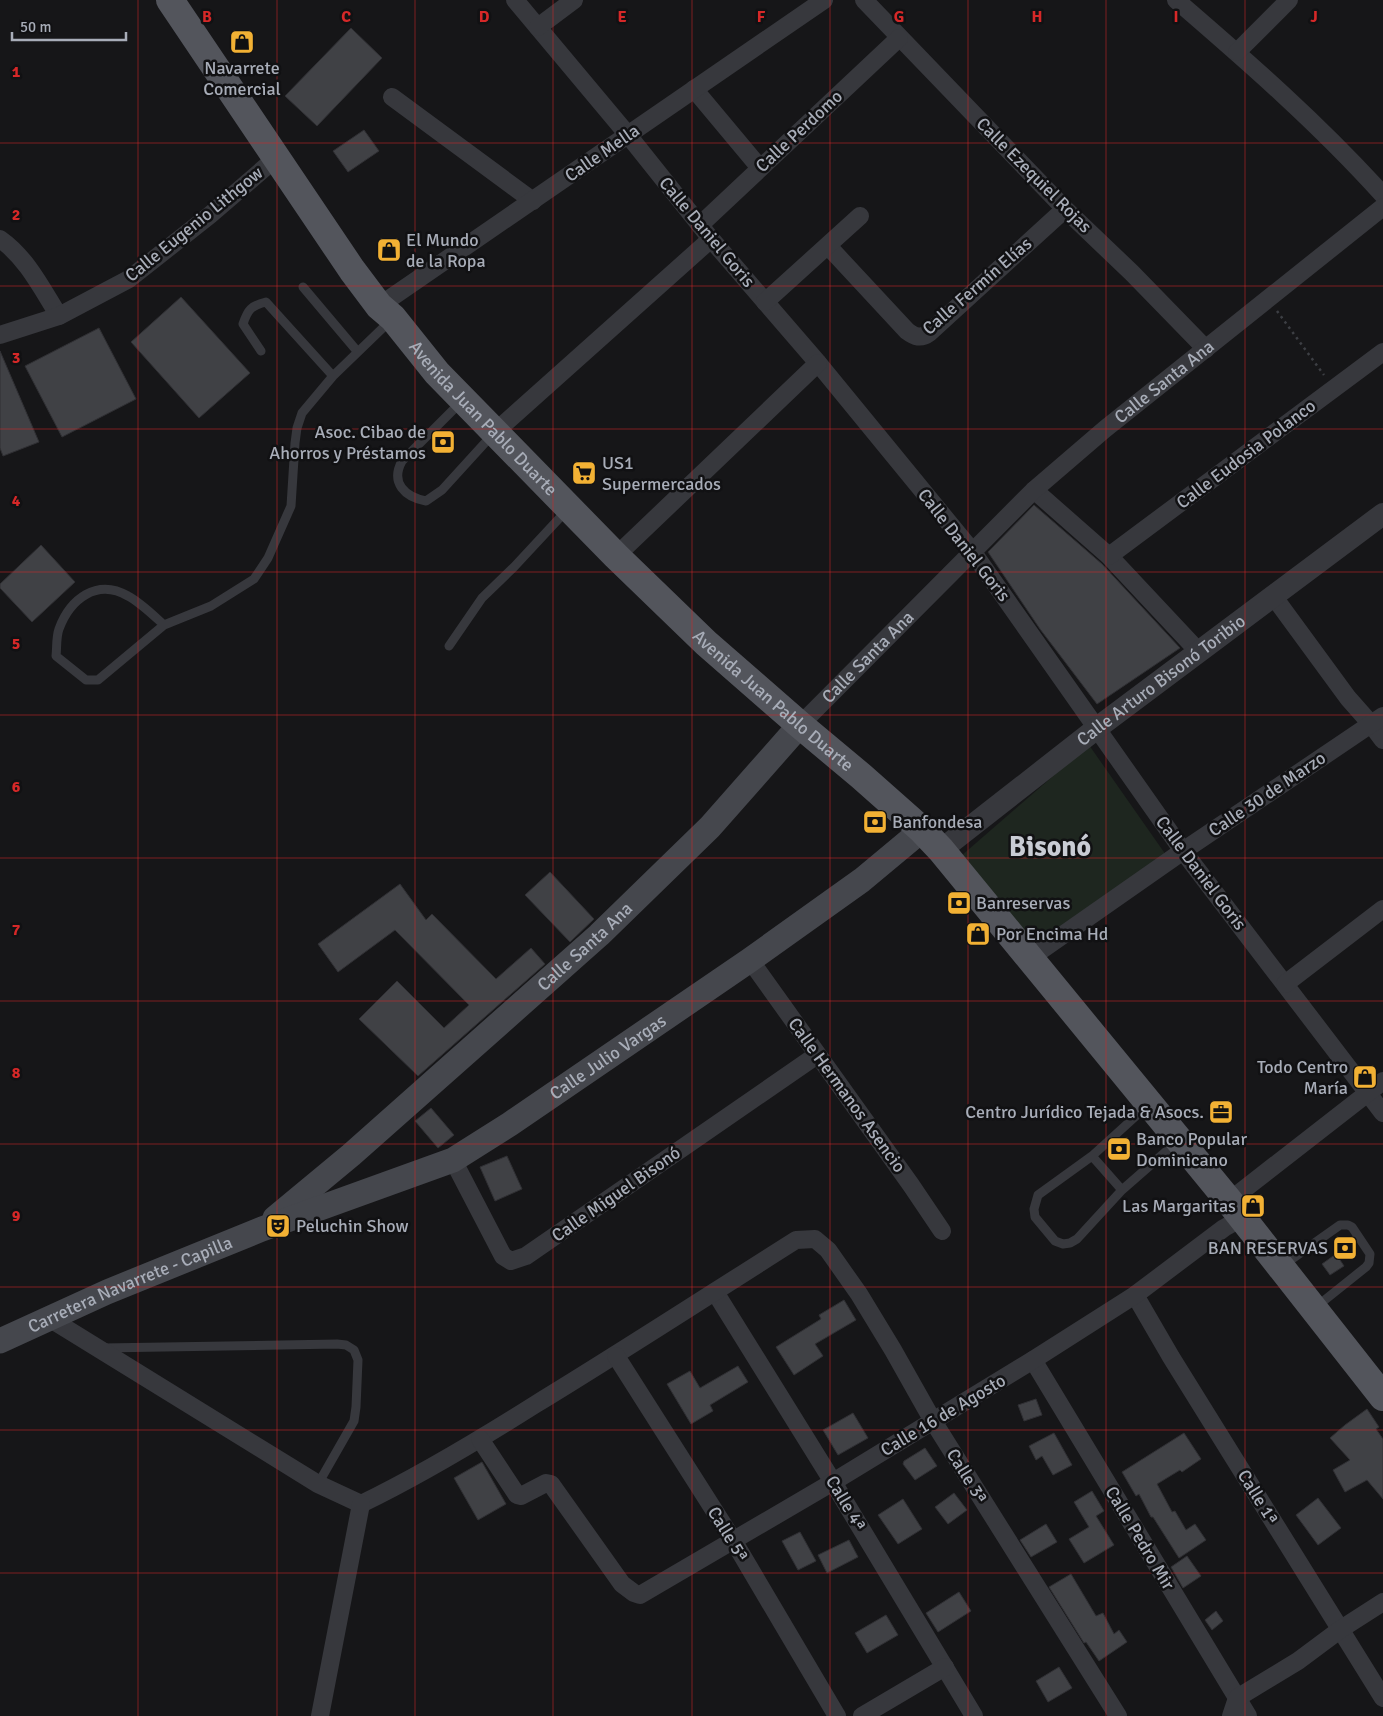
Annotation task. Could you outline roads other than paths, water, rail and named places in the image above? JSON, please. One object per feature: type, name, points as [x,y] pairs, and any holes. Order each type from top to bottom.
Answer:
[{"type":"main road","name":"Avenida Juan Pablo Duarte","points":[[170,0],[352,270],[438,373],[616,556],[706,643],[861,776],[922,830],[941,850],[1236,1209],[1383,1397]]},
{"type":"main road","name":"Calle Santa Ana","points":[[262,1229],[352,1155],[599,935],[710,827],[800,725]]},
{"type":"main road","name":"Calle Julio Vargas","points":[[262,1229],[453,1160],[510,1124],[750,960],[862,880],[922,830]]},
{"type":"main road","points":[[352,1155],[370,1190]]},
{"type":"main road","name":"Carretera Navarrete - Capilla","points":[[0,1341],[116,1288],[262,1229]]},
{"type":"street","name":"Calle Daniel Goris","points":[[515,0],[628,135],[705,232],[818,363],[972,551],[1183,851],[1383,1113]]},
{"type":"street","points":[[538,27],[574,0]]},
{"type":"street","name":"Calle Mella","points":[[386,312],[533,201],[824,0]]},
{"type":"street","name":"Calle Ezequiel Rojas","points":[[864,0],[1065,209],[1206,348]]},
{"type":"street","points":[[1176,0],[1237,52],[1308,117],[1383,195]]},
{"type":"street","points":[[1237,52],[1290,0]]},
{"type":"street","name":"Calle Perdomo","points":[[495,432],[705,232],[760,168],[899,38]]},
{"type":"street","points":[[694,89],[760,168]]},
{"type":"street","points":[[392,97],[533,201]]},
{"type":"street","name":"Calle Eugenio Lithgow","points":[[0,335],[59,316],[129,279],[210,215],[276,158]]},
{"type":"street","name":"Calle Santa Ana","points":[[800,725],[1034,490],[1105,429],[1383,207]]},
{"type":"street","name":"Calle Fermín Elías","points":[[828,246],[907,331],[913,336],[918,337],[929,333],[1065,209]]},
{"type":"street","points":[[765,302],[860,216]]},
{"type":"street","points":[[0,239],[28,266],[59,316]]},
{"type":"street","name":"Calle Eudosia Polanco","points":[[1109,556],[1383,352]]},
{"type":"street","points":[[616,556],[818,363]]},
{"type":"street","points":[[1034,490],[1109,556],[1198,652]]},
{"type":"street","name":"Calle Arturo Bisonó Toribio","points":[[941,850],[1097,728],[1383,514]]},
{"type":"street","points":[[1274,596],[1348,698],[1377,720],[1383,740]]},
{"type":"street","name":"Calle 30 de Marzo","points":[[1030,958],[1183,851],[1377,720]]},
{"type":"street","points":[[1285,984],[1383,909]]},
{"type":"street","name":"Calle Hermanos Asencio","points":[[750,960],[942,1231]]},
{"type":"street","name":"Calle Miguel Bisonó","points":[[453,1160],[502,1256],[511,1261],[526,1256],[817,1055]]},
{"type":"street","name":"Calle 16 de Agosto","points":[[480,1439],[517,1495],[521,1496],[546,1483],[551,1484],[622,1584],[640,1595],[833,1482],[1033,1360],[1135,1295],[1224,1228],[1236,1209],[1368,1092],[1383,1081]]},
{"type":"street","name":"Calle 3ª","points":[[715,1292],[796,1240],[814,1239],[828,1250],[859,1294],[933,1421],[1118,1716]]},
{"type":"street","points":[[361,1504],[396,1487],[480,1439],[616,1356],[715,1292]]},
{"type":"street","name":"Calle 4ª","points":[[715,1292],[833,1482],[974,1716]]},
{"type":"street","name":"Calle 1ª","points":[[1135,1295],[1171,1357],[1383,1698]]},
{"type":"street","points":[[49,1318],[318,1484],[361,1504]]},
{"type":"street","name":"Calle 5ª","points":[[616,1356],[733,1540],[837,1716]]},
{"type":"street","name":"Calle Pedro Mir","points":[[1033,1360],[1248,1716]]},
{"type":"street","points":[[320,1716],[361,1504]]},
{"type":"street","points":[[1231,1716],[1237,1698],[1298,1661],[1341,1629],[1383,1602]]},
{"type":"street","points":[[862,1716],[944,1667]]},
{"type":"lane","points":[[304,287],[357,351]]},
{"type":"lane","points":[[261,351],[244,324],[247,313],[254,305],[266,302],[333,376]]},
{"type":"lane","points":[[164,626],[127,595],[104,588],[87,592],[70,610],[58,630],[56,656],[86,680],[98,680],[164,626],[211,606],[254,578],[268,558],[291,506],[297,428],[302,413],[357,351],[386,312]]},
{"type":"lane","points":[[464,400],[402,461],[397,470],[397,480],[405,492],[416,499],[426,500],[442,490],[495,432]]},
{"type":"lane","points":[[449,646],[482,598],[514,568],[569,508]]},
{"type":"lane","points":[[1149,1104],[1092,1156],[1038,1195],[1034,1209],[1035,1217],[1055,1241],[1063,1244],[1070,1243],[1122,1190],[1179,1140]]},
{"type":"lane","points":[[1092,1156],[1122,1190]]},
{"type":"lane","points":[[1281,1267],[1340,1225],[1352,1227],[1370,1254],[1369,1263],[1314,1309]]},
{"type":"lane","points":[[95,1348],[346,1346],[354,1350],[358,1360],[354,1421],[318,1484]]},
{"type":"place","name":"Navarrete Comercial","points":[[242,42]]},
{"type":"place","name":"El Mundo de la Ropa","points":[[389,250]]},
{"type":"place","name":"Asoc. Cibao de Ahorros y Préstamos","points":[[443,442]]},
{"type":"place","name":"US1 Supermercados","points":[[584,473]]},
{"type":"place","name":"Banfondesa","points":[[875,822]]},
{"type":"place","name":"Banreservas","points":[[959,903]]},
{"type":"place","name":"Por Encima Hd","points":[[978,934]]},
{"type":"place","name":"Todo Centro María","points":[[1365,1077]]},
{"type":"place","name":"Centro Jurídico Tejada & Asocs.","points":[[1221,1112]]},
{"type":"place","name":"Banco Popular Dominicano","points":[[1119,1149]]},
{"type":"place","name":"Las Margaritas","points":[[1253,1206]]},
{"type":"place","name":"Peluchin Show","points":[[278,1226]]},
{"type":"place","name":"BAN RESERVAS","points":[[1345,1248]]},
{"type":"district","name":"Bisonó","points":[[1050,847]]}]
